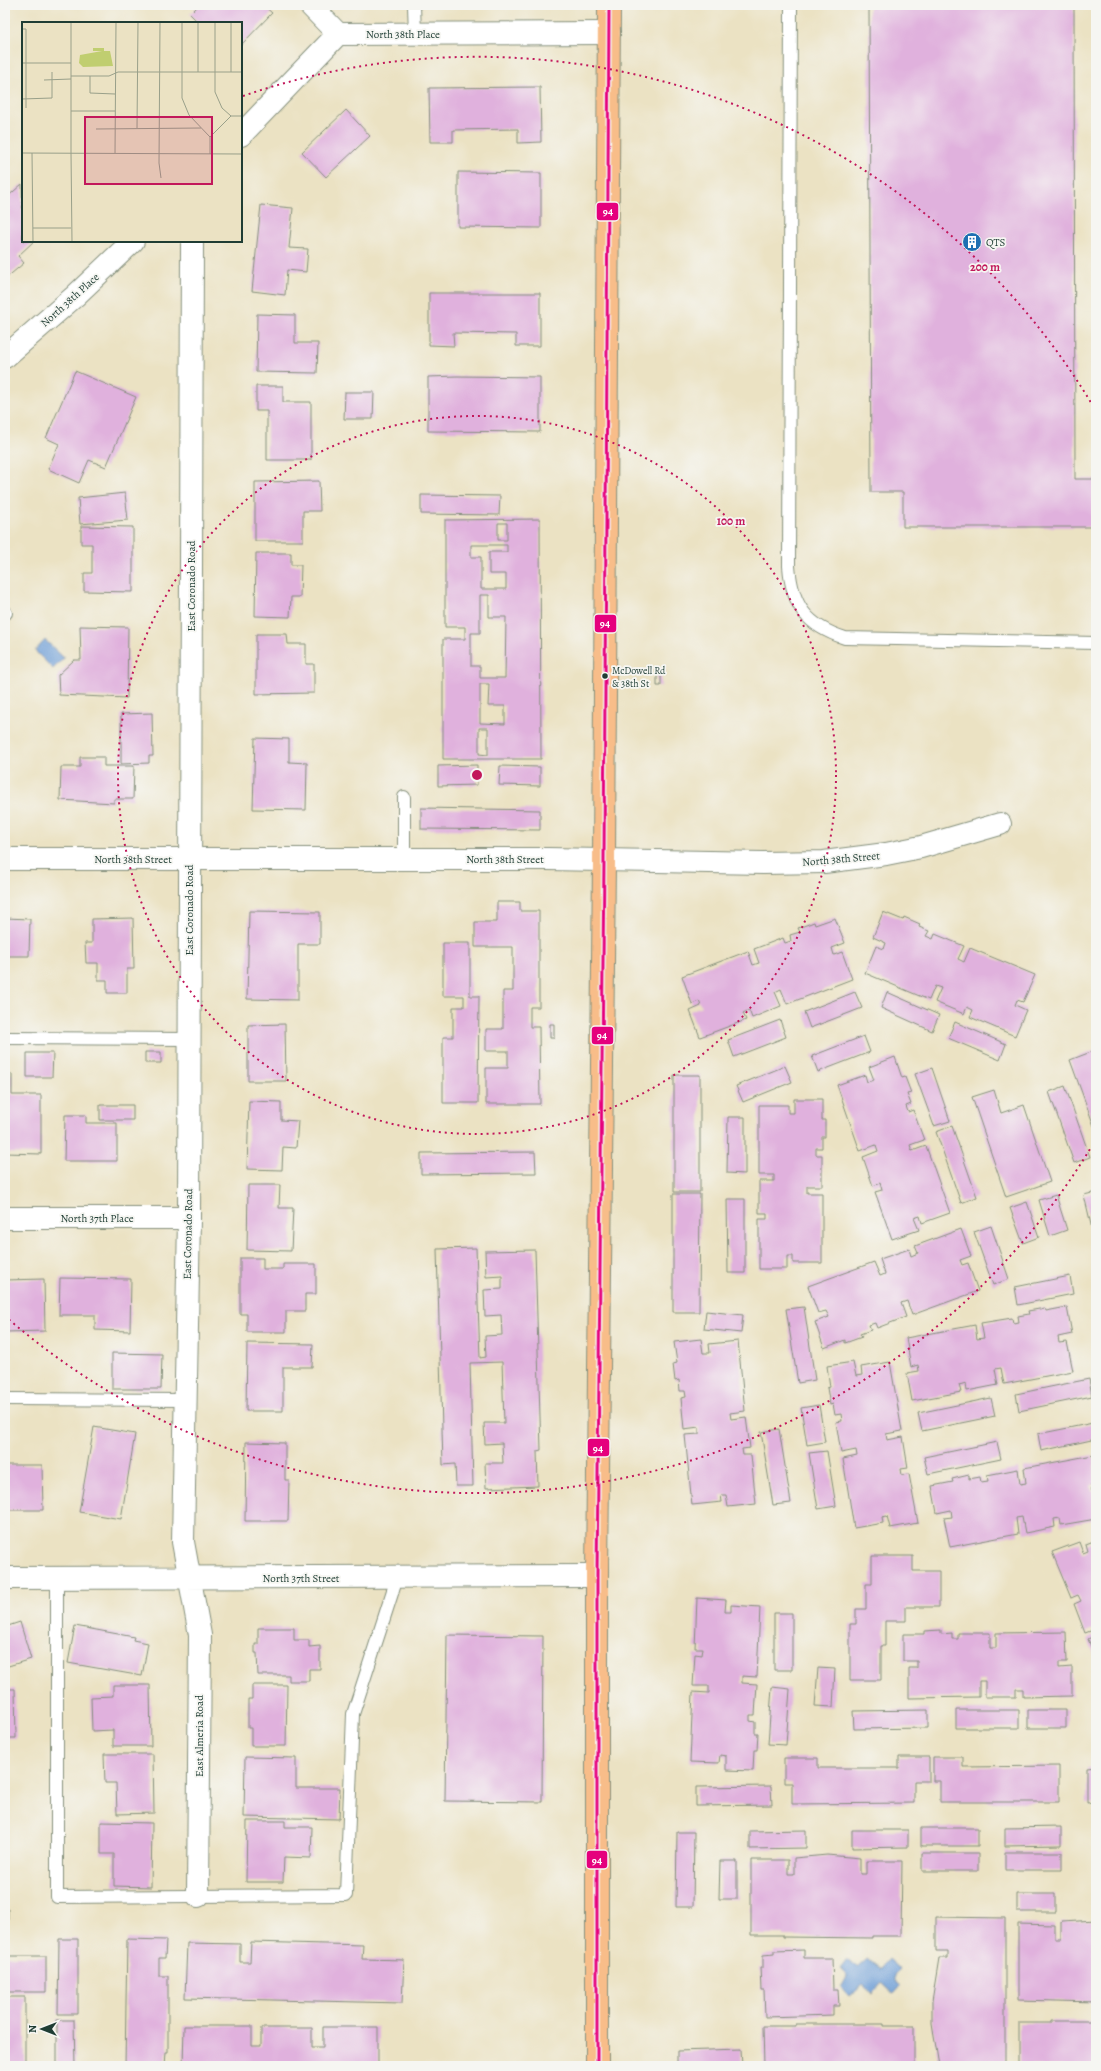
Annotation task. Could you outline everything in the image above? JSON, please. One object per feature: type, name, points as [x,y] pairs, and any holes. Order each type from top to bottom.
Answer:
[{"type":"main road","points":[[597,2066],[597,1576],[604,861],[609,5]]},
{"type":"street","points":[[242,134],[338,34],[310,5]]},
{"type":"street","name":"North 38th Place","points":[[338,34],[609,33]]},
{"type":"street","name":"North 38th Place","points":[[5,357],[75,296],[132,242]]},
{"type":"street","name":"East Coronado Road","points":[[190,1578],[184,1542],[189,1218],[192,242]]},
{"type":"street","name":"North 38th Street","points":[[5,859],[404,859],[763,863],[824,862],[886,854],[921,847],[1000,824]]},
{"type":"street","name":"North 37th Place","points":[[5,1218],[189,1218]]},
{"type":"street","name":"North 37th Street","points":[[5,1578],[397,1578],[597,1576]]},
{"type":"street","name":"East Almeria Road","points":[[190,1578],[200,1635],[198,1896]]},
{"type":"lane","points":[[414,5],[415,34]]},
{"type":"lane","points":[[790,5],[789,566],[790,585],[796,601],[810,620],[821,629],[827,633],[845,638],[1096,643]]},
{"type":"lane","points":[[404,797],[404,859]]},
{"type":"lane","points":[[5,1038],[189,1039]]},
{"type":"lane","points":[[5,1399],[186,1400]]},
{"type":"lane","points":[[57,1578],[56,1897],[346,1895],[353,1714],[397,1578]]},
{"type":"water","points":[[45,640],[64,658],[53,669],[35,651]]},
{"type":"water","points":[[868,1959],[880,1969],[889,1959],[900,1969],[895,1975],[895,1981],[901,1986],[894,1994],[882,1983],[873,1993],[863,1984],[849,1996],[841,1987],[847,1976],[840,1969],[847,1960],[858,1968]]},
{"type":"building","points":[[199,5],[263,5],[272,13],[242,44],[242,22],[198,22],[190,14]]},
{"type":"building","name":"QTS","points":[[869,5],[1074,5],[1075,479],[1096,479],[1096,527],[903,527],[903,492],[871,492]]},
{"type":"building","points":[[540,87],[541,142],[518,143],[518,129],[453,130],[453,142],[430,142],[429,88]]},
{"type":"building","points":[[346,110],[370,136],[326,177],[302,152]]},
{"type":"building","points":[[458,172],[541,173],[541,228],[458,227]]},
{"type":"building","points":[[22,184],[22,242],[33,242],[18,256],[24,263],[5,279],[5,214],[9,210],[5,205],[5,199]]},
{"type":"building","points":[[261,205],[293,208],[289,248],[308,249],[306,272],[287,270],[285,295],[252,291]]},
{"type":"building","points":[[429,293],[540,293],[540,346],[516,346],[516,334],[453,333],[454,346],[429,345]]},
{"type":"building","points":[[257,314],[295,315],[295,343],[318,343],[317,373],[256,372]]},
{"type":"building","points":[[75,371],[136,397],[106,467],[89,460],[79,483],[48,469],[59,444],[46,438]]},
{"type":"building","points":[[428,377],[540,377],[540,432],[428,431]]},
{"type":"building","points":[[256,386],[283,386],[283,402],[311,402],[311,460],[267,460],[267,411],[256,411]]},
{"type":"building","points":[[345,392],[374,392],[373,419],[344,419]]},
{"type":"building","points":[[319,481],[320,511],[303,511],[303,541],[255,541],[255,482]]},
{"type":"building","points":[[125,493],[128,520],[80,524],[78,498]]},
{"type":"building","points":[[421,495],[500,496],[499,515],[421,514]]},
{"type":"building","points":[[540,519],[541,759],[443,759],[443,639],[465,639],[465,627],[445,627],[445,520]],"holes":[[[498,523],[507,523],[507,540],[498,540]],[[471,545],[507,545],[507,552],[489,552],[489,574],[506,574],[506,589],[481,589],[481,557],[471,557]],[[480,595],[489,595],[489,617],[506,617],[505,678],[480,678],[480,666],[471,666],[471,633],[480,633]],[[480,684],[489,684],[488,706],[505,706],[505,724],[480,723]],[[479,728],[488,728],[488,755],[479,754]]]},
{"type":"building","points":[[81,526],[133,527],[133,592],[84,591],[84,573],[92,573],[92,544],[81,544]]},
{"type":"building","points":[[256,553],[291,553],[291,565],[301,565],[300,597],[291,597],[290,617],[255,616]]},
{"type":"building","points":[[80,626],[128,627],[127,698],[59,695],[58,675],[74,660],[81,660]]},
{"type":"building","points":[[256,634],[287,634],[288,644],[306,644],[306,664],[314,664],[314,693],[256,694]]},
{"type":"building","points":[[657,673],[661,673],[661,686],[657,686]]},
{"type":"building","points":[[152,713],[153,756],[149,756],[149,763],[121,764],[121,714]]},
{"type":"building","points":[[255,738],[289,739],[289,762],[307,763],[306,810],[253,809]]},
{"type":"building","points":[[80,757],[104,757],[104,766],[134,766],[133,799],[114,799],[114,803],[60,800],[61,767],[80,767]]},
{"type":"building","points":[[477,765],[477,785],[438,786],[438,766]]},
{"type":"building","points":[[500,766],[540,767],[540,786],[499,785]]},
{"type":"building","points":[[421,808],[540,810],[540,830],[421,829]]},
{"type":"building","points":[[497,902],[520,902],[520,911],[539,911],[539,1007],[530,1007],[530,1027],[539,1027],[540,1104],[486,1104],[486,1068],[508,1068],[508,1051],[486,1051],[486,1029],[503,1029],[503,991],[513,991],[513,947],[475,947],[475,922],[497,922]]},
{"type":"building","points":[[249,911],[320,912],[320,944],[298,944],[298,1000],[247,999]]},
{"type":"building","points":[[883,912],[903,920],[904,917],[920,924],[919,927],[929,931],[926,936],[933,939],[935,934],[964,946],[958,959],[964,962],[970,948],[1035,975],[1023,1002],[1017,1000],[1015,1005],[1026,1010],[1015,1036],[970,1017],[973,1010],[967,1007],[964,1014],[935,1002],[941,988],[935,986],[929,1000],[865,973],[876,946],[884,949],[886,943],[873,937]]},
{"type":"building","points":[[5,918],[30,919],[29,956],[5,956]]},
{"type":"building","points":[[133,918],[134,969],[127,969],[127,993],[107,993],[107,980],[98,980],[98,963],[86,963],[85,943],[92,943],[92,919]]},
{"type":"building","points":[[835,918],[845,943],[832,948],[834,955],[842,952],[852,979],[787,1004],[781,989],[775,992],[781,1006],[752,1018],[749,1010],[743,1013],[746,1020],[700,1037],[690,1011],[701,1006],[699,1001],[692,1004],[682,976],[748,951],[753,965],[759,963],[754,949],[783,938],[785,943],[791,941],[790,935],[800,932],[798,928],[814,922],[815,925]]},
{"type":"building","points":[[443,943],[470,943],[470,996],[479,996],[478,1103],[443,1103],[443,1037],[453,1037],[453,1007],[464,1007],[464,996],[443,996]]},
{"type":"building","points":[[855,992],[862,1008],[810,1028],[804,1012]]},
{"type":"building","points":[[887,992],[939,1015],[932,1031],[881,1008]]},
{"type":"building","points":[[780,1020],[786,1037],[734,1057],[728,1040]]},
{"type":"building","points":[[955,1022],[1006,1044],[1000,1060],[948,1038]]},
{"type":"building","points":[[285,1024],[286,1081],[248,1081],[248,1025]]},
{"type":"building","points":[[550,1024],[554,1024],[554,1038],[550,1038]]},
{"type":"building","points":[[864,1036],[870,1052],[818,1072],[812,1056]]},
{"type":"building","points":[[1096,1050],[1096,1125],[1094,1126],[1070,1060]]},
{"type":"building","points":[[145,1052],[161,1052],[161,1063],[145,1063]]},
{"type":"building","points":[[27,1053],[53,1053],[52,1077],[27,1077]]},
{"type":"building","points":[[895,1057],[902,1078],[905,1077],[911,1093],[907,1094],[911,1104],[906,1106],[908,1112],[913,1110],[924,1140],[910,1145],[912,1151],[926,1146],[950,1213],[922,1223],[920,1216],[914,1218],[919,1230],[892,1239],[875,1192],[882,1190],[880,1183],[873,1186],[863,1157],[878,1151],[876,1145],[860,1151],[837,1085],[865,1075],[867,1082],[874,1080],[869,1067]]},
{"type":"building","points":[[785,1066],[792,1082],[743,1102],[736,1086]]},
{"type":"building","points":[[932,1068],[950,1121],[934,1126],[915,1074]]},
{"type":"building","points":[[5,1074],[12,1074],[12,1095],[41,1095],[41,1154],[5,1153]]},
{"type":"building","points":[[674,1075],[700,1075],[700,1192],[674,1192]]},
{"type":"building","points":[[1065,1086],[1090,1157],[1074,1163],[1049,1092]]},
{"type":"building","points":[[994,1090],[1001,1113],[1024,1105],[1050,1182],[1006,1197],[972,1097]]},
{"type":"building","points":[[794,1099],[822,1099],[822,1120],[825,1120],[825,1137],[822,1137],[822,1148],[816,1148],[816,1155],[822,1155],[822,1186],[807,1186],[807,1193],[822,1193],[822,1263],[793,1263],[793,1256],[787,1256],[787,1269],[759,1269],[759,1219],[767,1219],[767,1213],[759,1213],[759,1181],[774,1181],[774,1175],[759,1175],[759,1105],[788,1105],[788,1113],[794,1113]]},
{"type":"building","points":[[249,1101],[281,1102],[281,1120],[298,1121],[296,1148],[283,1147],[282,1170],[247,1169]]},
{"type":"building","points":[[100,1105],[133,1105],[133,1120],[100,1120]]},
{"type":"building","points":[[65,1115],[86,1115],[86,1123],[117,1123],[117,1161],[64,1161]]},
{"type":"building","points":[[728,1117],[745,1117],[745,1174],[727,1173]]},
{"type":"building","points":[[952,1126],[977,1197],[961,1203],[936,1132]]},
{"type":"building","points":[[535,1152],[536,1173],[421,1174],[421,1153]]},
{"type":"building","points":[[248,1185],[280,1185],[279,1208],[293,1208],[291,1251],[247,1250]]},
{"type":"building","points":[[1096,1192],[1096,1242],[1095,1242],[1084,1195]]},
{"type":"building","points":[[673,1194],[700,1194],[699,1312],[673,1312]]},
{"type":"building","points":[[1056,1195],[1067,1230],[1050,1236],[1039,1200]]},
{"type":"building","points":[[727,1199],[745,1199],[745,1273],[728,1273]]},
{"type":"building","points":[[1027,1202],[1039,1237],[1023,1243],[1010,1208]]},
{"type":"building","points":[[991,1226],[1009,1279],[993,1285],[974,1232]]},
{"type":"building","points":[[961,1229],[971,1256],[960,1260],[962,1265],[968,1263],[978,1291],[912,1315],[907,1301],[901,1303],[906,1317],[877,1328],[875,1323],[869,1325],[871,1330],[860,1334],[862,1337],[845,1343],[845,1340],[824,1348],[815,1322],[829,1317],[826,1311],[818,1313],[808,1286],[874,1262],[880,1276],[885,1274],[880,1259],[909,1249],[911,1256],[918,1253],[915,1246]]},
{"type":"building","points":[[476,1248],[480,1358],[486,1357],[485,1336],[502,1335],[501,1315],[485,1316],[484,1290],[502,1289],[502,1276],[486,1277],[485,1251],[535,1250],[541,1450],[537,1451],[538,1486],[486,1488],[485,1463],[503,1463],[502,1443],[485,1444],[484,1423],[504,1423],[502,1362],[470,1363],[473,1486],[456,1486],[455,1464],[443,1465],[437,1249]]},
{"type":"building","points":[[240,1258],[263,1258],[263,1269],[283,1269],[283,1264],[316,1264],[316,1294],[305,1294],[305,1311],[286,1311],[286,1332],[247,1332],[247,1314],[240,1314]]},
{"type":"building","points":[[1070,1276],[1073,1294],[1018,1305],[1015,1287]]},
{"type":"building","points":[[60,1278],[131,1279],[130,1331],[95,1330],[95,1315],[59,1315]]},
{"type":"building","points":[[44,1279],[45,1331],[5,1332],[5,1280]]},
{"type":"building","points":[[804,1307],[815,1380],[798,1383],[786,1309]]},
{"type":"building","points":[[1067,1307],[1072,1334],[1058,1337],[1059,1343],[1067,1342],[1073,1371],[1004,1384],[1001,1368],[995,1369],[998,1385],[967,1391],[966,1383],[959,1385],[961,1392],[912,1401],[907,1373],[919,1371],[918,1365],[911,1367],[906,1338],[975,1325],[977,1339],[984,1338],[981,1323],[1012,1318],[1013,1323],[1019,1322],[1018,1316],[1029,1314],[1028,1311],[1045,1308],[1046,1311]]},
{"type":"building","points":[[706,1311],[743,1315],[741,1333],[704,1329]]},
{"type":"building","points":[[701,1339],[703,1353],[710,1353],[709,1344],[738,1341],[745,1411],[730,1413],[731,1419],[746,1417],[750,1448],[742,1449],[743,1455],[751,1455],[756,1504],[728,1507],[726,1495],[721,1495],[722,1502],[692,1505],[685,1435],[699,1434],[699,1427],[684,1429],[681,1398],[686,1397],[685,1391],[680,1391],[679,1380],[675,1381],[673,1364],[677,1363],[674,1342]]},
{"type":"building","points":[[247,1343],[313,1344],[312,1367],[283,1367],[283,1411],[246,1411]]},
{"type":"building","points":[[112,1353],[162,1354],[161,1389],[112,1389]]},
{"type":"building","points":[[853,1362],[856,1376],[862,1375],[861,1367],[890,1362],[902,1431],[886,1434],[887,1440],[903,1437],[908,1468],[901,1469],[902,1475],[909,1474],[918,1523],[890,1528],[887,1516],[882,1517],[883,1523],[854,1528],[843,1459],[857,1456],[856,1450],[841,1453],[836,1422],[842,1421],[841,1414],[835,1415],[833,1404],[830,1405],[827,1388],[830,1387],[827,1366]]},
{"type":"building","points":[[1089,1379],[1092,1396],[1019,1411],[1016,1394]]},
{"type":"building","points":[[991,1398],[995,1416],[922,1431],[918,1413]]},
{"type":"building","points":[[819,1405],[825,1442],[807,1445],[801,1408]]},
{"type":"building","points":[[1093,1423],[1096,1439],[1041,1451],[1038,1434]]},
{"type":"building","points":[[94,1427],[135,1434],[121,1519],[79,1512]]},
{"type":"building","points":[[779,1429],[791,1503],[773,1505],[761,1432]]},
{"type":"building","points":[[246,1442],[285,1443],[285,1480],[289,1480],[288,1521],[245,1521]]},
{"type":"building","points":[[997,1442],[1001,1459],[928,1474],[924,1457]]},
{"type":"building","points":[[827,1451],[836,1506],[818,1509],[809,1453]]},
{"type":"building","points":[[1093,1455],[1096,1484],[1091,1485],[1092,1491],[1096,1490],[1096,1519],[1061,1525],[1060,1518],[1054,1519],[1055,1527],[1025,1533],[1022,1517],[1016,1518],[1018,1534],[950,1547],[944,1518],[952,1517],[951,1510],[937,1513],[932,1486],[953,1482],[952,1479],[969,1475],[969,1479],[980,1477],[981,1482],[988,1481],[987,1475],[1018,1469],[1020,1484],[1026,1483],[1024,1468]]},
{"type":"building","points":[[5,1465],[42,1465],[43,1510],[5,1510]]},
{"type":"building","points":[[1096,1540],[1096,1629],[1085,1633],[1074,1604],[1081,1601],[1078,1595],[1071,1598],[1052,1552],[1079,1542],[1083,1553],[1088,1551],[1086,1544]]},
{"type":"building","points":[[872,1556],[913,1556],[913,1571],[939,1571],[939,1607],[906,1607],[906,1621],[885,1621],[885,1646],[881,1646],[881,1680],[850,1680],[850,1624],[856,1624],[856,1609],[866,1609],[866,1584],[872,1584]]},
{"type":"building","points":[[697,1598],[726,1600],[725,1612],[731,1612],[731,1605],[760,1607],[757,1677],[742,1676],[742,1683],[757,1684],[755,1715],[750,1715],[750,1721],[755,1722],[755,1733],[758,1733],[757,1750],[754,1750],[753,1771],[726,1770],[726,1756],[720,1755],[719,1763],[690,1762],[693,1692],[709,1693],[709,1686],[693,1686],[695,1654],[702,1655],[703,1648],[695,1648]]},
{"type":"building","points":[[774,1613],[792,1613],[792,1670],[774,1670]]},
{"type":"building","points":[[20,1622],[31,1659],[5,1667],[5,1627]]},
{"type":"building","points":[[75,1626],[134,1637],[133,1640],[148,1643],[142,1676],[68,1663]]},
{"type":"building","points":[[258,1628],[294,1628],[294,1640],[309,1640],[309,1647],[320,1646],[320,1669],[309,1669],[309,1681],[289,1681],[289,1675],[258,1675],[255,1644],[258,1644]]},
{"type":"building","points":[[941,1630],[941,1634],[952,1633],[952,1639],[958,1639],[958,1633],[990,1633],[990,1648],[996,1648],[996,1633],[1066,1632],[1067,1662],[1059,1662],[1059,1668],[1072,1667],[1072,1696],[1023,1697],[1023,1689],[1016,1689],[1016,1697],[985,1697],[985,1681],[979,1681],[979,1697],[909,1698],[909,1668],[917,1668],[917,1661],[903,1661],[903,1634],[924,1634],[924,1631]]},
{"type":"building","points":[[447,1635],[543,1636],[542,1802],[445,1801]]},
{"type":"building","points":[[1096,1635],[1096,1659],[1088,1639]]},
{"type":"building","points":[[818,1668],[835,1669],[833,1707],[815,1706]]},
{"type":"building","points":[[113,1685],[150,1685],[151,1746],[113,1746],[113,1730],[92,1731],[91,1697],[113,1696]]},
{"type":"building","points":[[252,1685],[287,1685],[286,1746],[251,1746],[251,1728],[248,1728],[248,1699],[252,1699]]},
{"type":"building","points":[[772,1687],[790,1689],[786,1745],[768,1744]]},
{"type":"building","points":[[5,1689],[15,1689],[16,1738],[5,1738]]},
{"type":"building","points":[[928,1710],[928,1728],[854,1729],[853,1711]]},
{"type":"building","points":[[956,1710],[1019,1710],[1019,1728],[956,1728]]},
{"type":"building","points":[[1028,1710],[1066,1710],[1066,1728],[1028,1728]]},
{"type":"building","points":[[104,1754],[153,1754],[154,1813],[117,1814],[116,1783],[105,1783]]},
{"type":"building","points":[[245,1757],[296,1758],[296,1788],[340,1788],[339,1819],[244,1817]]},
{"type":"building","points":[[899,1757],[929,1757],[929,1781],[914,1781],[914,1803],[792,1804],[792,1783],[784,1783],[784,1758],[818,1758],[818,1768],[899,1768]]},
{"type":"building","points":[[933,1757],[963,1757],[963,1767],[1059,1766],[1059,1802],[940,1802],[940,1781],[933,1781]]},
{"type":"building","points":[[1096,1767],[1096,1802],[1087,1803],[1087,1768]]},
{"type":"building","points":[[771,1786],[772,1805],[696,1806],[696,1787]]},
{"type":"building","points":[[247,1821],[285,1821],[285,1827],[312,1827],[311,1858],[284,1857],[283,1882],[246,1882]]},
{"type":"building","points":[[101,1822],[152,1823],[151,1887],[114,1886],[114,1854],[101,1854]]},
{"type":"building","points":[[1061,1827],[1061,1845],[1005,1846],[1005,1828]]},
{"type":"building","points":[[921,1828],[978,1828],[978,1846],[921,1846]]},
{"type":"building","points":[[806,1830],[806,1848],[750,1849],[750,1831]]},
{"type":"building","points":[[852,1830],[908,1830],[908,1847],[852,1848]]},
{"type":"building","points":[[677,1832],[694,1832],[693,1907],[676,1907]]},
{"type":"building","points":[[1005,1852],[1062,1852],[1062,1870],[1005,1870]]},
{"type":"building","points":[[922,1853],[978,1853],[978,1871],[922,1871]]},
{"type":"building","points":[[827,1855],[860,1858],[860,1874],[866,1874],[866,1861],[902,1861],[901,1936],[872,1936],[872,1938],[783,1937],[783,1935],[751,1935],[751,1860],[788,1860],[788,1874],[794,1874],[794,1858]]},
{"type":"building","points":[[720,1861],[737,1861],[737,1899],[719,1899]]},
{"type":"building","points":[[1017,1894],[1055,1894],[1055,1912],[1017,1912]]},
{"type":"building","points":[[5,1909],[8,1909],[8,1931],[5,1931]]},
{"type":"building","points":[[936,1917],[1005,1918],[1005,2066],[939,2066],[932,2023],[932,2001],[939,1958],[948,1958],[948,1951],[936,1951]]},
{"type":"building","points":[[1096,1920],[1096,2002],[1018,2000],[1018,1924],[1055,1925],[1055,1939],[1061,1939],[1061,1922]]},
{"type":"building","points":[[59,1939],[78,1939],[78,2014],[58,2014]]},
{"type":"building","points":[[127,1939],[166,1940],[165,1958],[159,1958],[159,1976],[168,1976],[168,2052],[166,2052],[165,2066],[125,2066]]},
{"type":"building","points":[[251,1942],[363,1945],[362,1959],[404,1960],[402,2003],[185,1998],[187,1943],[240,1944],[240,1962],[250,1962]]},
{"type":"building","points":[[804,1950],[804,1958],[832,1958],[833,1989],[838,1989],[839,2006],[833,2006],[833,2015],[765,2017],[764,1990],[761,1990],[760,1967],[763,1967],[763,1955],[774,1954],[774,1951]]},
{"type":"building","points":[[5,1956],[46,1956],[46,1992],[5,1992]]},
{"type":"building","points":[[5,1997],[25,1997],[25,2066],[5,2066]]},
{"type":"building","points":[[57,2020],[74,2020],[75,2066],[57,2066]]},
{"type":"building","points":[[1051,2021],[1096,2021],[1096,2066],[1019,2066],[1019,2023],[1051,2023]]},
{"type":"building","points":[[796,2024],[884,2024],[884,2026],[914,2026],[914,2066],[764,2066],[763,2026],[796,2026]]},
{"type":"building","points":[[184,2026],[252,2026],[252,2046],[261,2046],[261,2028],[312,2028],[312,2047],[323,2047],[323,2027],[378,2027],[378,2066],[183,2066]]},
{"type":"building","points":[[741,2049],[742,2066],[677,2066],[677,2051]]},
{"type":"transit line","name":"94","points":[[597,2066],[597,1576],[604,861],[609,5]]},
{"type":"place","name":"QTS","points":[[972,242]]},
{"type":"place","name":"McDowell Rd & 38th St","points":[[605,676]]}]
